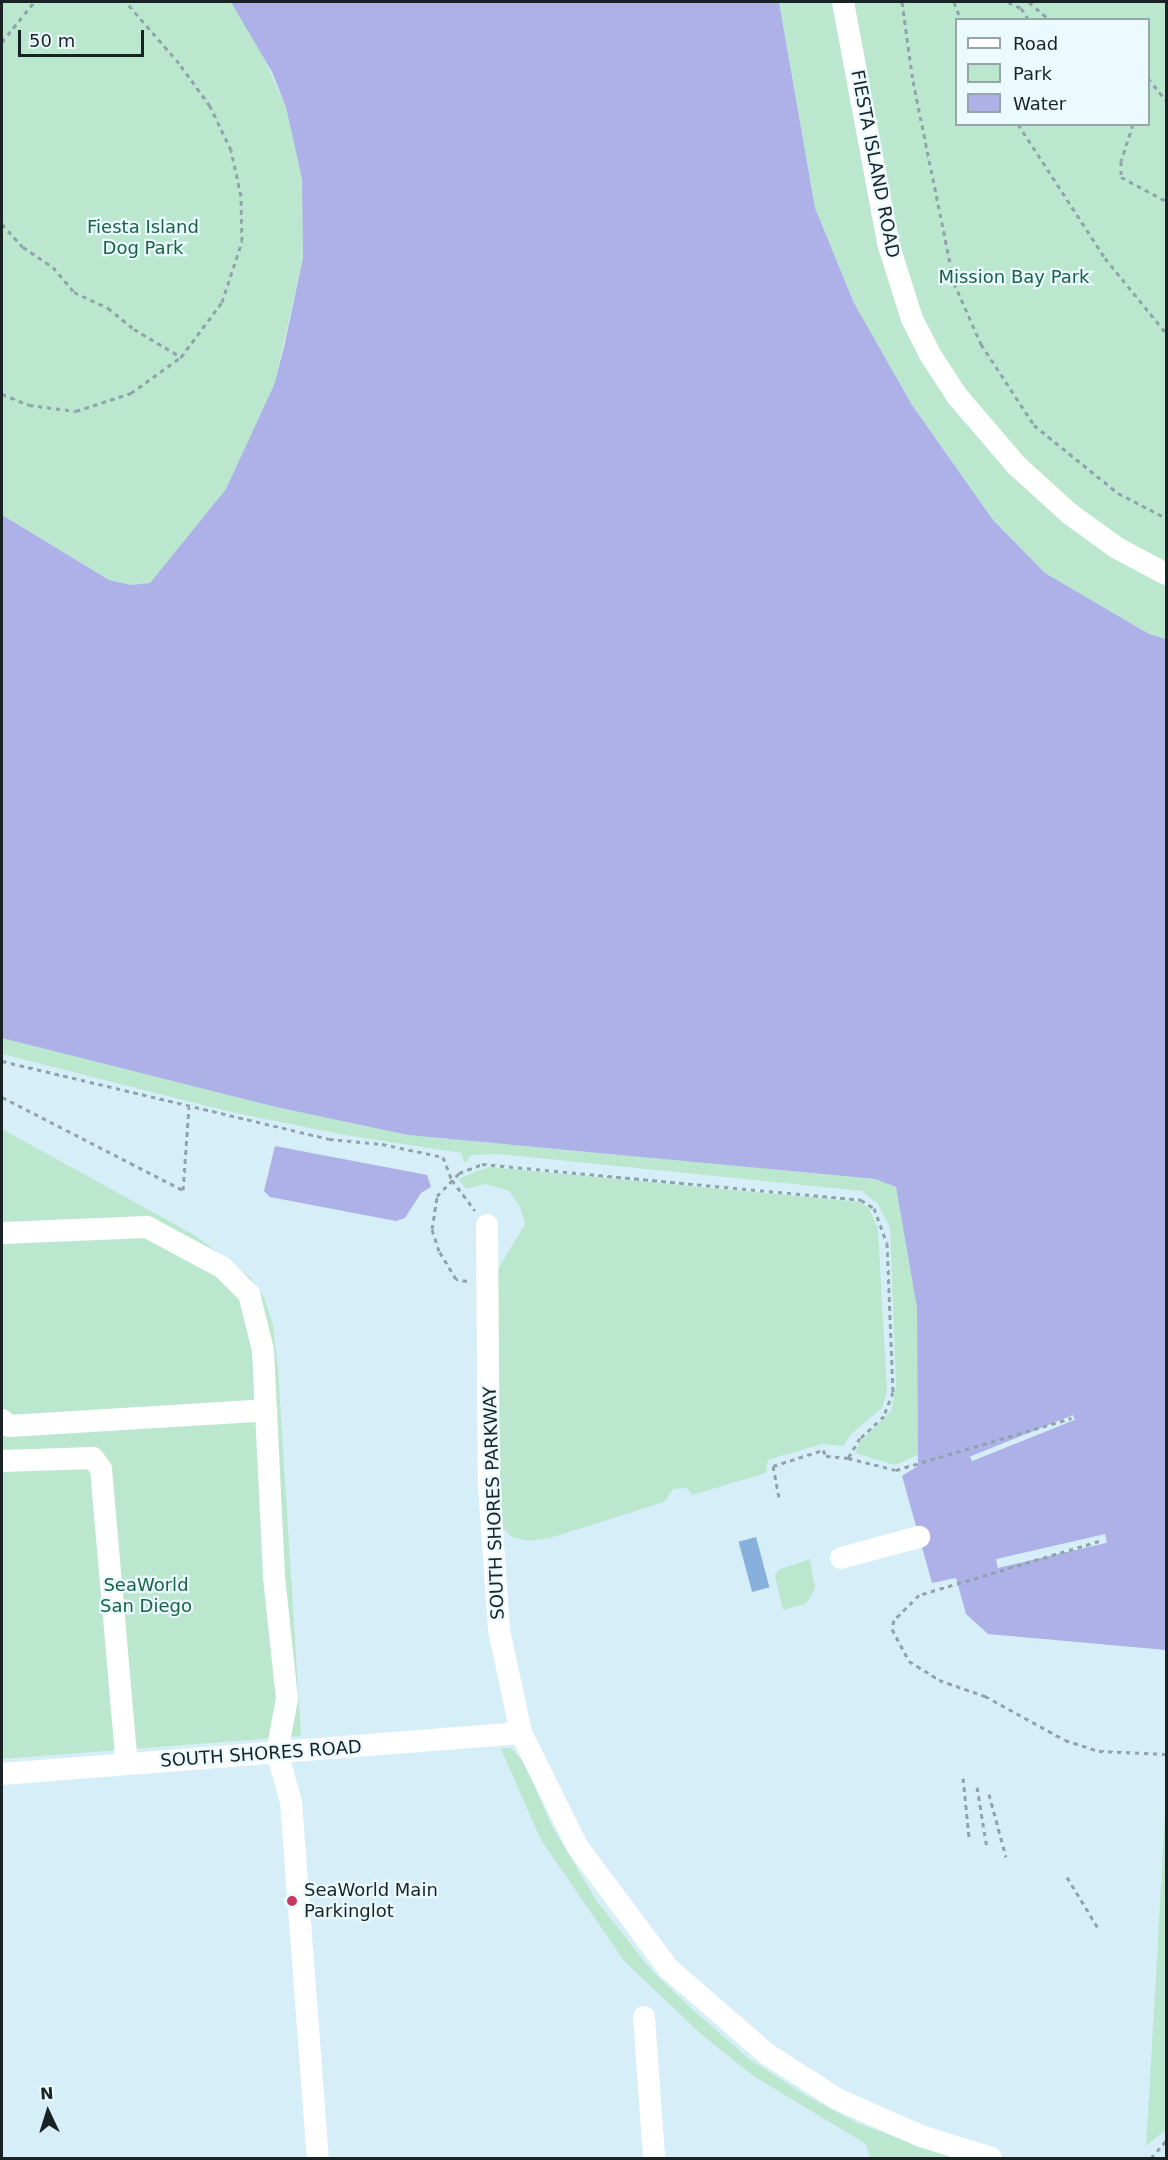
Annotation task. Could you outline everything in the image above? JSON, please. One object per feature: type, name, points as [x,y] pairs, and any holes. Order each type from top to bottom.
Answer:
[{"type":"street","name":"FIESTA ISLAND ROAD","points":[[843,2],[888,243],[912,320],[929,352],[957,396],[1017,466],[1070,514],[1117,548],[1167,574]]},
{"type":"street","name":"SOUTH SHORES PARKWAY","points":[[487,1225],[493,1566],[499,1630],[521,1734],[577,1846],[624,1913],[668,1968],[724,2021],[837,2099],[921,2136],[991,2158]]},
{"type":"street","points":[[2,1233],[147,1227],[223,1268],[249,1294],[263,1350],[274,1577],[287,1699],[277,1752],[291,1802],[318,2158]]},
{"type":"street","points":[[2,1420],[9,1426],[267,1410]]},
{"type":"street","points":[[2,1461],[93,1458],[101,1469],[127,1764]]},
{"type":"street","points":[[841,1558],[919,1537]]},
{"type":"street","name":"SOUTH SHORES ROAD","points":[[2,1774],[521,1734]]},
{"type":"street","points":[[644,2017],[654,2158]]},
{"type":"path","points":[[2,42],[34,2]]},
{"type":"path","points":[[2,394],[28,405],[76,411],[130,393],[181,357],[222,302],[242,241],[241,196],[231,150],[210,106],[179,63],[126,2]]},
{"type":"path","points":[[902,2],[913,81],[954,283],[981,344],[1034,424],[1118,493],[1167,518]]},
{"type":"path","points":[[954,2],[960,18]]},
{"type":"path","points":[[1008,2],[1021,8],[1028,18]]},
{"type":"path","points":[[1029,2],[1048,18]]},
{"type":"path","points":[[1150,79],[1167,100]]},
{"type":"path","points":[[1019,126],[1105,258],[1167,333]]},
{"type":"path","points":[[1132,126],[1121,161],[1121,177],[1167,201]]},
{"type":"path","points":[[2,224],[23,247],[54,267],[74,292],[108,308],[134,329],[181,357]]},
{"type":"path","points":[[2,1061],[329,1139],[382,1144],[443,1157],[452,1180],[487,1225]]},
{"type":"path","points":[[2,1097],[183,1191],[189,1107]]},
{"type":"path","points":[[468,1290],[467,1279],[456,1279],[439,1251],[432,1228],[437,1196],[459,1173],[482,1164],[861,1200],[874,1209],[887,1243],[893,1392],[884,1416],[852,1447],[848,1458]]},
{"type":"path","points":[[779,1497],[773,1466],[823,1450],[826,1456],[848,1458],[896,1470],[1071,1418]]},
{"type":"path","points":[[1100,1541],[918,1594],[894,1620],[892,1629],[909,1661],[939,1680],[985,1696],[1065,1740],[1099,1751],[1167,1754]]},
{"type":"path","points":[[963,1778],[969,1837]]},
{"type":"path","points":[[977,1786],[987,1848]]},
{"type":"path","points":[[989,1794],[1006,1857]]},
{"type":"path","points":[[1068,1877],[1098,1928]]},
{"type":"path","points":[[1151,2158],[1167,2141]]},
{"type":"green space","name":"Fiesta Island Dog Park","points":[[2,2],[231,2],[252,32],[286,107],[302,179],[303,258],[274,385],[226,489],[150,583],[131,585],[109,580],[2,515]]},
{"type":"green space","name":"Mission Bay Park","points":[[779,2],[1166,2],[1166,639],[1149,634],[1045,573],[993,520],[912,405],[854,303],[815,208]]},
{"type":"green space","points":[[2,1038],[276,1107],[408,1135],[875,1179],[896,1187],[917,1308],[918,1455],[895,1465],[855,1453],[859,1443],[891,1411],[896,1386],[890,1228],[878,1204],[862,1191],[497,1154],[472,1155],[464,1163],[462,1153],[345,1135],[231,1112],[2,1054]]},
{"type":"green space","name":"SeaWorld San Diego","points":[[2,1129],[196,1236],[250,1277],[264,1297],[273,1325],[278,1369],[301,1736],[2,1759]]},
{"type":"green space","points":[[489,1167],[859,1202],[869,1208],[878,1229],[887,1390],[882,1408],[850,1435],[844,1446],[822,1444],[768,1460],[766,1473],[692,1495],[687,1488],[673,1489],[664,1502],[550,1538],[528,1541],[512,1537],[501,1526],[499,1509],[497,1271],[525,1224],[520,1207],[509,1191],[486,1184],[466,1189],[458,1179]]},
{"type":"green space","points":[[810,1559],[815,1588],[810,1598],[805,1604],[783,1610],[775,1576],[778,1570]]},
{"type":"green space","points":[[511,1748],[524,1763],[552,1826],[596,1900],[652,1971],[692,2009],[749,2059],[805,2095],[857,2123],[953,2158],[870,2158],[866,2144],[755,2077],[702,2035],[625,1962],[541,1840],[501,1749]]},
{"type":"green space","points":[[1166,1793],[1166,2130],[1146,2146],[1155,1994]]},
{"type":"water","points":[[231,2],[779,2],[815,208],[854,303],[912,405],[993,520],[1045,573],[1149,634],[1166,639],[1166,1650],[988,1634],[966,1614],[956,1578],[932,1583],[902,1476],[918,1466],[917,1308],[896,1187],[875,1179],[408,1135],[276,1107],[2,1038],[2,515],[109,580],[131,585],[150,583],[226,489],[274,385],[284,347],[303,258],[302,179],[286,107],[272,72]]},
{"type":"water","points":[[275,1146],[427,1175],[431,1187],[421,1193],[405,1218],[396,1221],[270,1197],[264,1191]]},
{"type":"pier","points":[[1073,1415],[1075,1420],[972,1461],[970,1457]]},
{"type":"pier","points":[[1105,1534],[1107,1543],[998,1568],[996,1559]]},
{"type":"building","points":[[756,1537],[769,1587],[752,1592],[739,1542]]},
{"type":"place","name":"SeaWorld Main Parkinglot","points":[[292,1901]]}]
